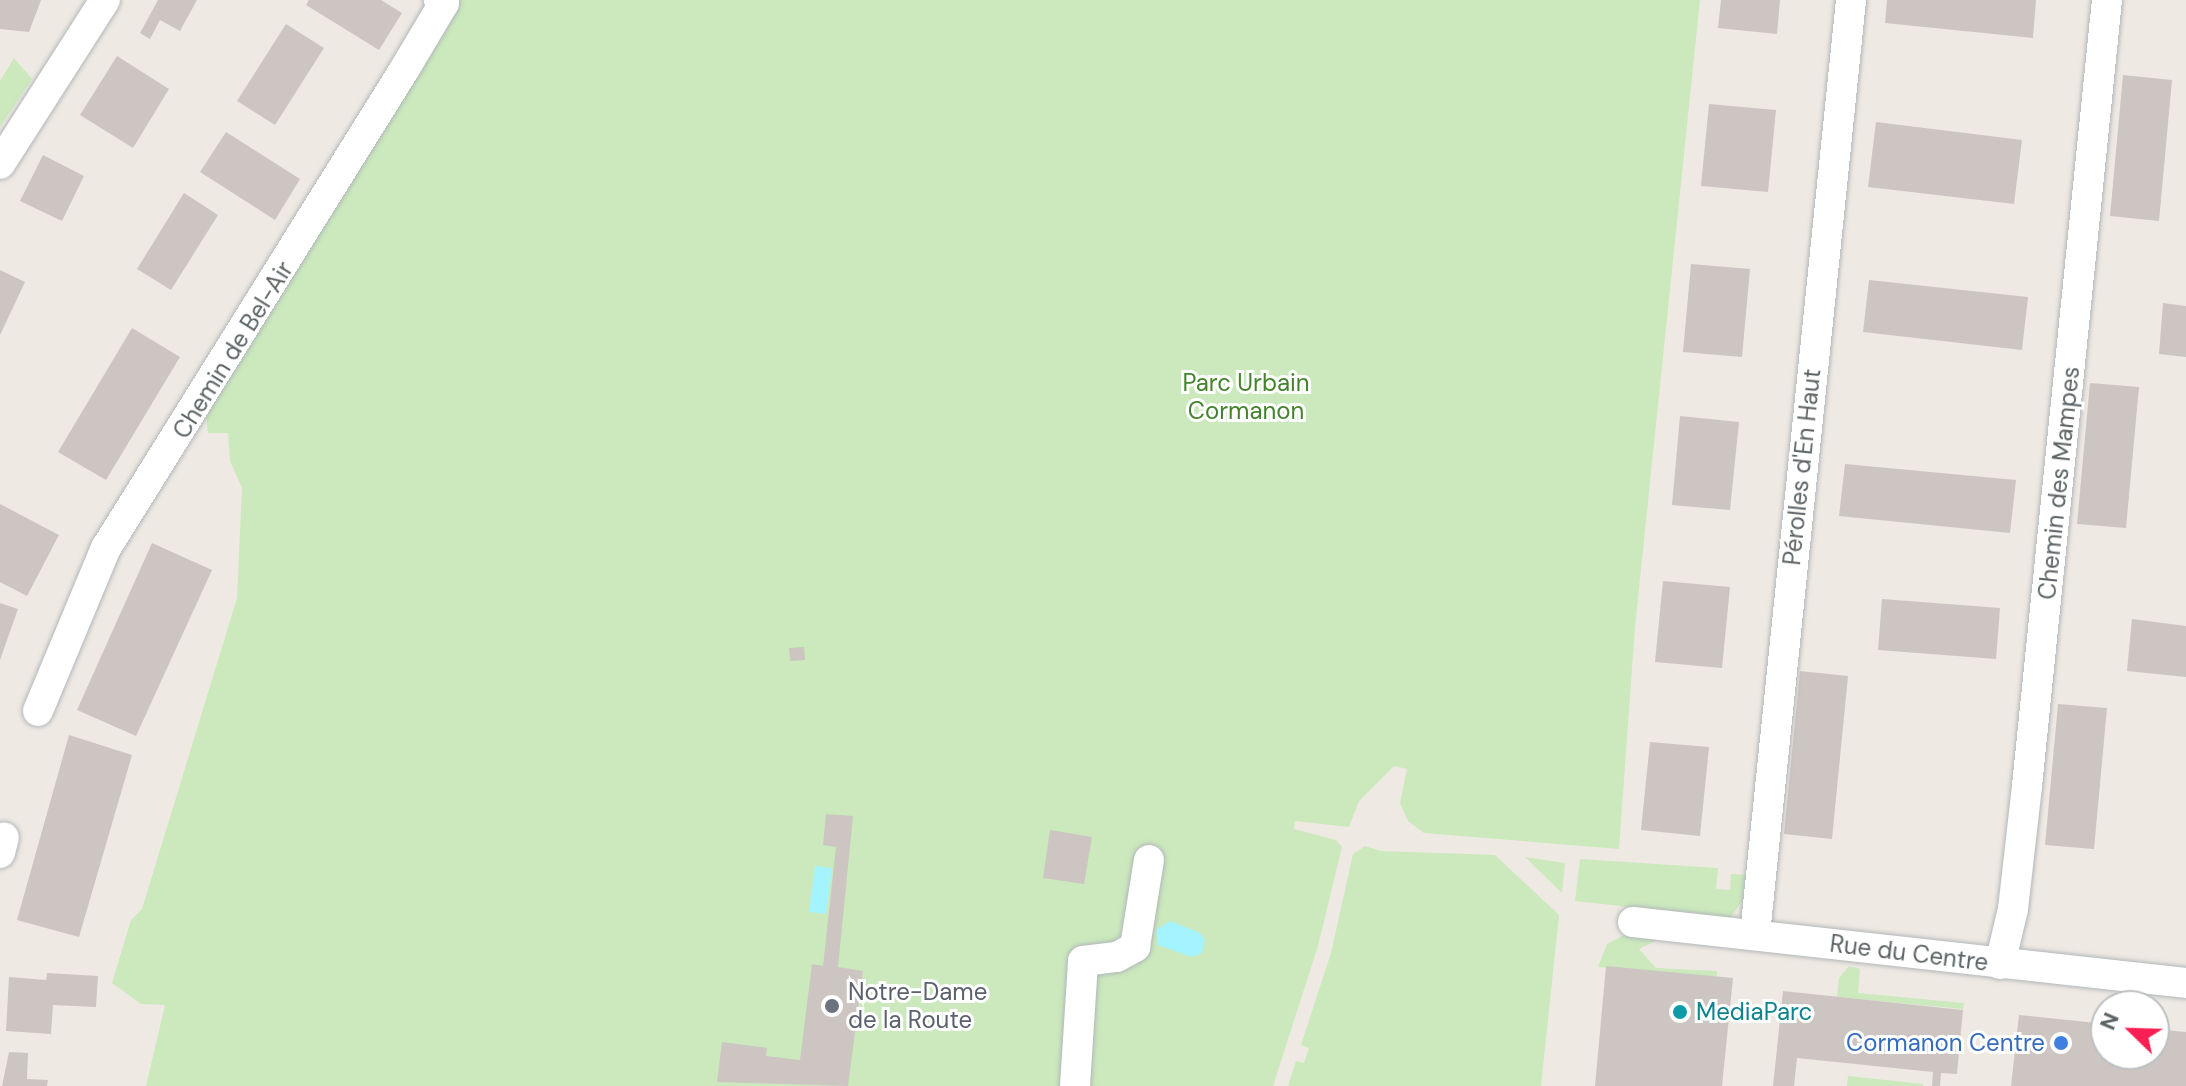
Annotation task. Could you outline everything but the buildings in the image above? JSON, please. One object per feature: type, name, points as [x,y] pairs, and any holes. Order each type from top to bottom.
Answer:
[{"type":"street","points":[[0,164],[105,0]]},
{"type":"street","name":"Chemin de Bel-Air","points":[[38,711],[106,548],[395,84],[444,3],[439,0]]},
{"type":"street","name":"Pérolles d'En Haut","points":[[1755,934],[1851,0]]},
{"type":"street","name":"Chemin des Mampes","points":[[2000,964],[2017,877],[2107,0]]},
{"type":"street","points":[[1075,1086],[1083,961],[1117,957],[1135,947],[1149,860]]},
{"type":"street","name":"Rue du Centre","points":[[1633,922],[2186,983]]},
{"type":"green space","name":"Parc Urbain Cormanon","points":[[457,0],[1700,0],[1635,627],[1619,849],[1424,833],[1408,821],[1400,803],[1407,769],[1394,766],[1359,801],[1349,827],[1295,821],[1294,829],[1336,840],[1342,847],[1318,946],[1273,1086],[146,1086],[165,1005],[141,1004],[112,983],[131,920],[142,909],[237,598],[242,488],[230,461],[228,433],[208,433],[206,415]]},
{"type":"green space","points":[[14,58],[32,79],[0,127],[0,81]]},
{"type":"green space","points":[[1365,846],[1381,851],[1495,855],[1559,915],[1541,1086],[1288,1086],[1296,1061],[1304,1063],[1309,1048],[1301,1045],[1331,953],[1353,854]]},
{"type":"green space","points":[[1525,857],[1565,863],[1562,893]]},
{"type":"green space","points":[[1580,859],[1718,868],[1716,889],[1730,890],[1731,874],[1748,875],[1746,896],[1730,918],[1575,901]]},
{"type":"green space","points":[[1628,933],[1661,938],[1639,949],[1656,968],[1717,971],[1717,979],[1598,967],[1607,944]]},
{"type":"green space","points":[[1849,966],[1860,969],[1858,993],[1964,1003],[1963,1009],[1837,997],[1839,978]]},
{"type":"green space","points":[[1848,1076],[1923,1084],[1923,1086],[1847,1086]]},
{"type":"water","points":[[815,866],[832,868],[826,914],[809,912]]},
{"type":"water","points":[[1170,921],[1200,933],[1205,940],[1202,953],[1192,957],[1158,945],[1156,930]]},
{"type":"place","name":"Notre-Dame de la Route","points":[[832,1006]]},
{"type":"place","name":"MediaParc","points":[[1680,1012]]},
{"type":"place","name":"Cormanon Centre","points":[[2061,1043]]}]
